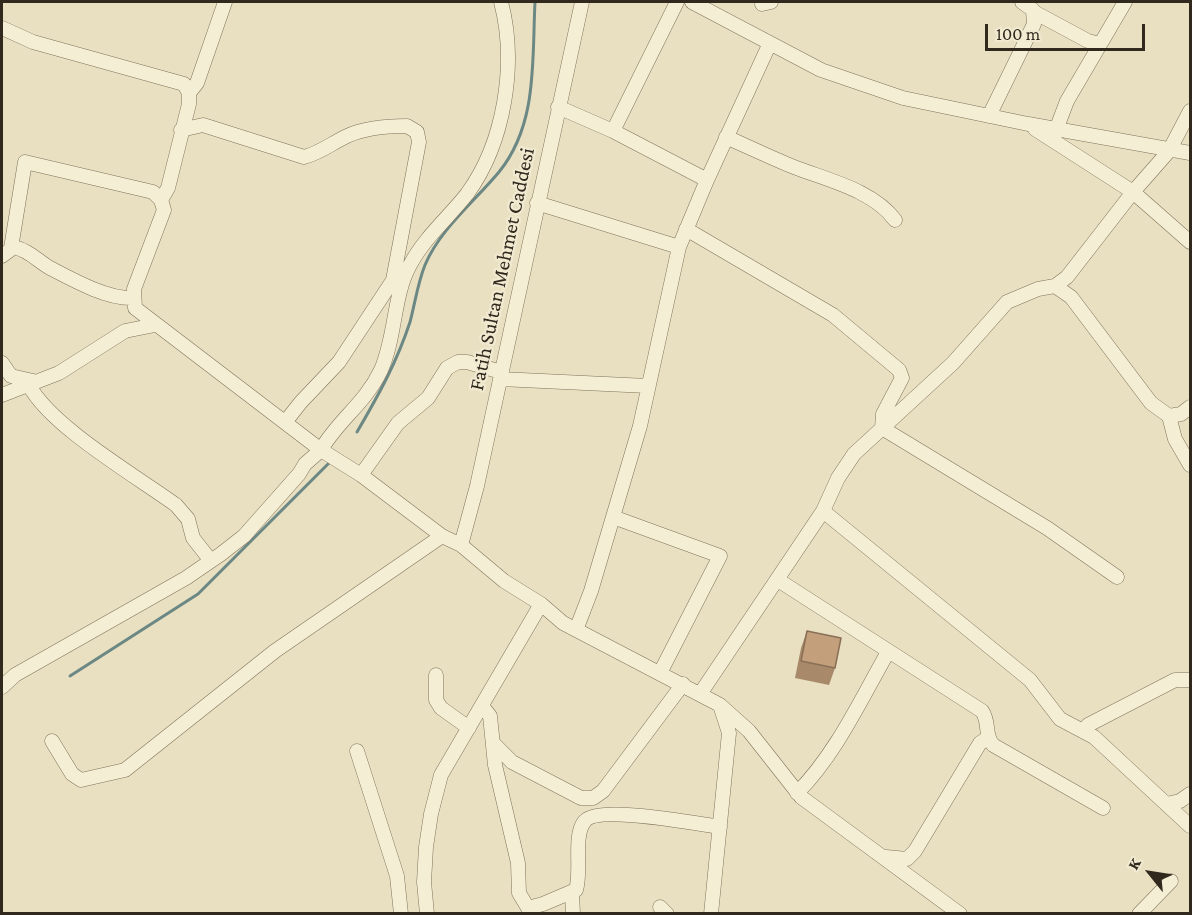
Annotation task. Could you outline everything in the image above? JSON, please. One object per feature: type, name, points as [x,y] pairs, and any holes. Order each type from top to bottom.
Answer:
[{"type":"street","points":[[189,93],[197,83],[225,2]]},
{"type":"street","points":[[2,687],[15,675],[186,578],[244,536],[304,464],[321,450],[364,399],[380,371],[391,341],[402,285],[411,264],[436,227],[469,190],[488,156],[499,124],[507,73],[507,40],[501,2]]},
{"type":"street","name":"Fatih Sultan Mehmet Caddesi","points":[[461,544],[501,375],[582,2]]},
{"type":"street","points":[[613,131],[677,2]]},
{"type":"street","points":[[692,2],[821,70],[903,98],[1169,151],[1191,153]]},
{"type":"street","points":[[1022,2],[1034,12],[1088,41],[1100,44]]},
{"type":"street","points":[[1056,129],[1067,101],[1125,2]]},
{"type":"street","points":[[989,116],[1034,24],[1034,12]]},
{"type":"street","points":[[2,28],[33,42],[177,80],[184,84],[189,93],[189,104],[168,188],[161,200]]},
{"type":"street","points":[[576,630],[640,426],[679,247],[726,137],[770,43]]},
{"type":"street","points":[[558,107],[613,131],[707,180]]},
{"type":"street","points":[[700,694],[823,511],[838,478],[854,454],[953,363],[1007,302],[1038,289],[1054,286],[1067,277],[1133,192],[1169,151],[1191,111]]},
{"type":"street","points":[[1028,124],[1133,192],[1191,242]]},
{"type":"street","points":[[181,130],[203,125],[304,157],[316,154],[349,135],[375,129],[407,126],[417,132],[419,142],[393,280],[339,362],[286,421]]},
{"type":"street","points":[[726,137],[765,155],[841,184],[886,209],[895,220]]},
{"type":"street","points":[[133,298],[106,295],[50,268],[21,249],[6,252],[25,162],[153,192],[161,200],[164,210],[134,289],[133,298],[138,312],[286,421],[321,450],[361,475],[442,536],[461,544],[504,581],[541,604],[576,630],[720,705],[749,731],[797,793],[960,914]]},
{"type":"street","points":[[537,203],[679,247]]},
{"type":"street","points":[[686,229],[833,315],[899,370],[902,378],[884,414],[882,428]]},
{"type":"street","points":[[1054,286],[1071,297],[1150,403],[1169,416],[1175,439],[1191,465]]},
{"type":"street","points":[[2,395],[59,373],[125,330],[155,324]]},
{"type":"street","points":[[361,475],[398,423],[428,398],[447,368],[458,362],[467,362],[501,375],[648,386]]},
{"type":"street","points":[[2,363],[11,376],[32,384]]},
{"type":"street","points":[[32,384],[37,401],[75,434],[176,505],[188,519],[193,538],[211,561]]},
{"type":"street","points":[[1169,416],[1181,414],[1191,407]]},
{"type":"street","points":[[882,428],[1047,528],[1117,577]]},
{"type":"street","points":[[823,511],[1030,680],[1065,724],[1083,731],[1122,760],[1191,826]]},
{"type":"street","points":[[613,517],[720,556],[660,673]]},
{"type":"street","points":[[52,741],[72,774],[81,780],[125,770],[275,651],[442,536]]},
{"type":"street","points":[[778,580],[982,711],[987,724],[988,738],[993,745],[1103,808]]},
{"type":"street","points":[[427,914],[424,882],[431,814],[441,776],[541,604]]},
{"type":"street","points":[[797,793],[811,779],[847,724],[888,652]]},
{"type":"street","points":[[436,675],[436,700],[441,708],[469,728]]},
{"type":"street","points":[[1083,731],[1088,725],[1175,680],[1191,680]]},
{"type":"street","points":[[493,743],[512,762],[581,798],[593,798],[603,791],[683,684]]},
{"type":"street","points":[[711,913],[729,734],[720,705]]},
{"type":"street","points":[[482,706],[490,716],[493,743],[515,845],[522,902],[528,908],[572,892],[577,888],[581,829],[583,823],[591,816],[616,814],[720,827]]},
{"type":"street","points":[[881,856],[901,860],[911,856],[980,743],[988,738]]},
{"type":"street","points":[[357,751],[397,876],[401,914]]},
{"type":"street","points":[[1167,804],[1180,801],[1191,794]]},
{"type":"street","points":[[1139,914],[1171,881]]},
{"type":"street","points":[[572,892],[573,914]]},
{"type":"building","points":[[807,631],[841,638],[835,668],[801,661]]},
{"type":"waterway","points":[[357,432],[380,392],[399,351],[410,322],[418,285],[432,252],[449,227],[499,172],[512,153],[521,133],[527,112],[533,69],[535,2]]},
{"type":"waterway","points":[[70,676],[198,594],[331,461]]}]
